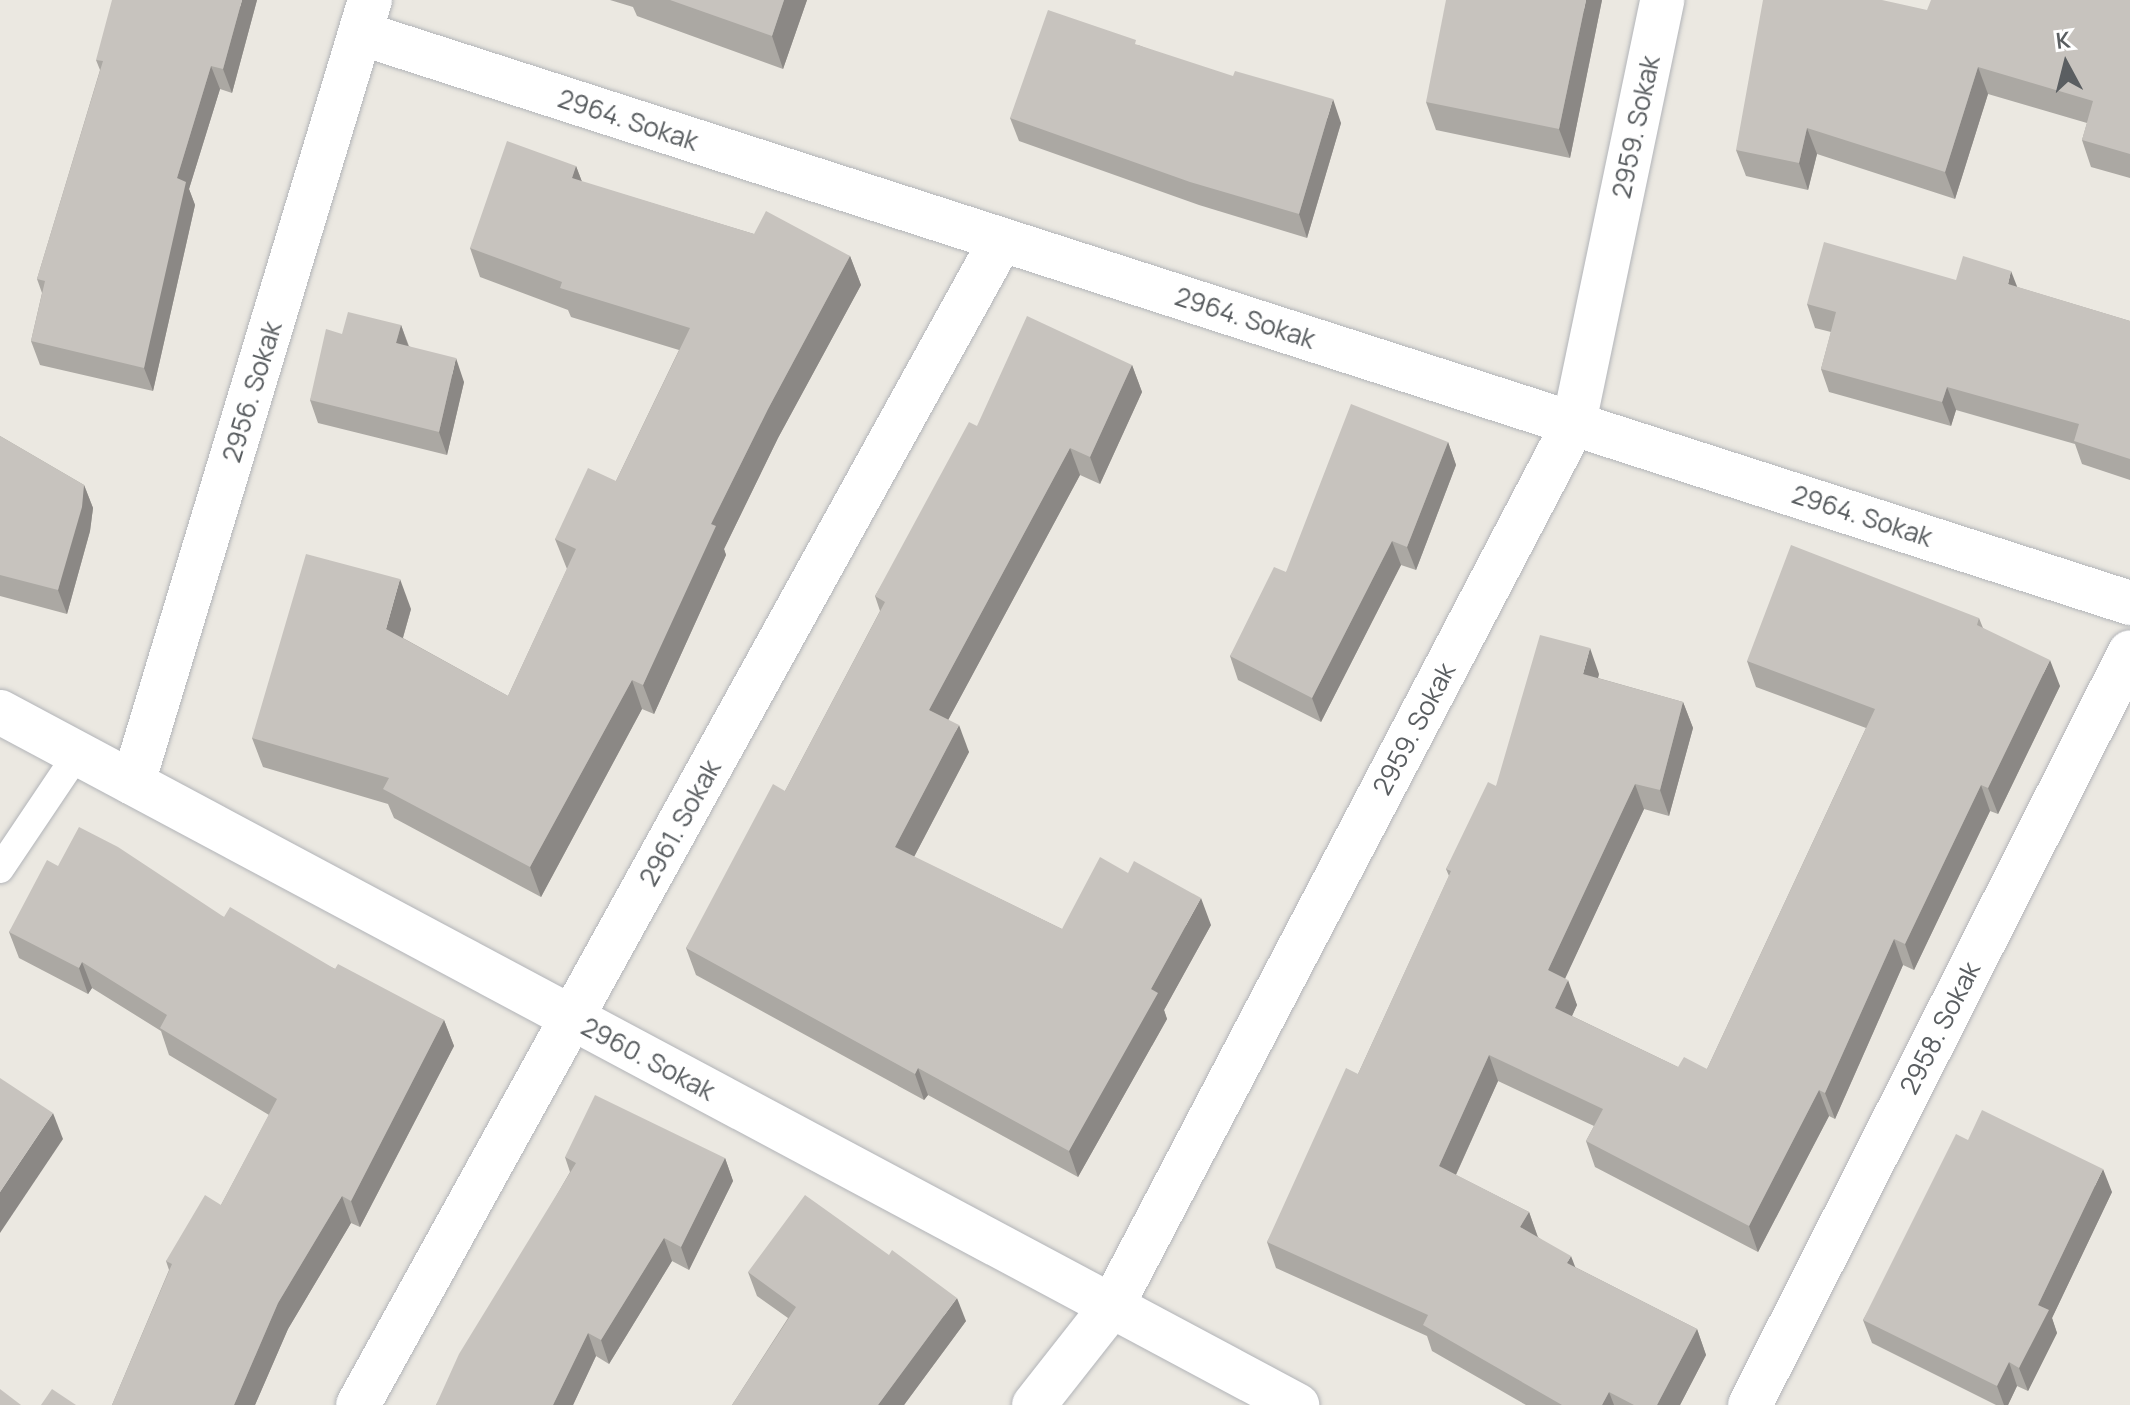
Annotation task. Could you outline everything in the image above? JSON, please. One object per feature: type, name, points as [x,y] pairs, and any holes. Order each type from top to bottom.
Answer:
[{"type":"street","name":"2959. Sokak","points":[[1034,1405],[1112,1306],[1574,423],[1662,0]]},
{"type":"street","name":"2964. Sokak","points":[[365,17],[1001,240],[2130,603]]},
{"type":"street","name":"2956. Sokak","points":[[133,783],[365,17]]},
{"type":"street","name":"2961. Sokak","points":[[358,1405],[1001,240]]},
{"type":"street","name":"2958. Sokak","points":[[1750,1405],[2130,652]]},
{"type":"street","name":"2960. Sokak","points":[[0,712],[1297,1405]]},
{"type":"lane","points":[[0,869],[78,753]]},
{"type":"building","points":[[112,0],[242,0],[223,69],[211,66],[177,178],[186,182],[144,368],[31,341],[45,281],[37,279],[103,61],[96,60]]},
{"type":"building","points":[[670,0],[784,0],[772,36]]},
{"type":"building","points":[[1446,0],[1586,0],[1559,129],[1426,102]]},
{"type":"building","points":[[1763,0],[1882,0],[1927,10],[1931,0],[2130,0],[2130,154],[2082,140],[2093,101],[1978,67],[1945,172],[1807,128],[1799,163],[1736,150]]},
{"type":"building","points":[[1048,10],[1136,40],[1135,44],[1233,76],[1235,71],[1333,99],[1299,214],[1190,182],[1010,118]]},
{"type":"building","points":[[507,141],[576,166],[572,178],[754,234],[766,211],[850,256],[711,524],[716,526],[643,685],[632,680],[530,867],[383,789],[389,778],[252,738],[306,554],[400,579],[386,629],[508,696],[576,549],[555,539],[588,468],[616,481],[690,328],[560,288],[562,282],[470,248]]},
{"type":"building","points":[[1824,242],[1956,280],[1963,256],[2011,271],[2008,284],[2130,321],[2130,459],[2074,441],[2079,424],[1947,387],[1942,402],[1821,369],[1836,312],[1807,304]]},
{"type":"building","points":[[348,312],[401,325],[396,343],[456,358],[439,432],[310,400],[326,329],[342,334]]},
{"type":"building","points":[[1027,316],[1132,365],[1090,457],[1070,448],[929,710],[959,725],[895,847],[1062,929],[1100,857],[1128,873],[1134,861],[1201,898],[1151,989],[1158,993],[1069,1151],[918,1068],[915,1074],[686,948],[773,784],[785,791],[885,602],[875,596],[969,422],[977,426]]},
{"type":"building","points":[[1351,404],[1448,442],[1407,547],[1392,541],[1312,698],[1230,656],[1274,567],[1286,572]]},
{"type":"building","points":[[0,436],[84,485],[82,507],[58,590],[0,575]]},
{"type":"building","points":[[1791,545],[1979,618],[1977,625],[2050,660],[1988,788],[1981,785],[1905,944],[1894,939],[1825,1093],[1819,1090],[1749,1226],[1586,1141],[1603,1109],[1489,1055],[1439,1166],[1529,1212],[1520,1227],[1571,1256],[1567,1263],[1697,1329],[1657,1405],[1634,1405],[1609,1392],[1602,1405],[1562,1405],[1423,1325],[1428,1315],[1267,1242],[1346,1068],[1358,1074],[1451,871],[1446,869],[1488,782],[1496,786],[1540,635],[1590,648],[1583,674],[1683,702],[1660,790],[1635,784],[1548,970],[1568,980],[1555,1008],[1678,1067],[1684,1057],[1707,1069],[1875,709],[1747,661]]},
{"type":"building","points":[[79,827],[118,847],[224,917],[230,907],[335,969],[338,964],[444,1020],[351,1201],[342,1196],[278,1303],[234,1405],[112,1405],[172,1264],[166,1261],[205,1195],[221,1205],[277,1099],[160,1028],[167,1015],[82,962],[79,968],[9,932],[47,860],[58,866]]},
{"type":"building","points":[[0,1078],[53,1113],[0,1192]]},
{"type":"building","points":[[595,1095],[725,1158],[681,1247],[664,1238],[601,1340],[588,1333],[553,1405],[436,1405],[459,1354],[576,1163],[565,1157]]},
{"type":"building","points":[[1982,1110],[2103,1169],[2038,1305],[2049,1310],[2019,1368],[2009,1362],[1997,1386],[1863,1320],[1956,1134],[1968,1140]]},
{"type":"building","points":[[805,1195],[889,1255],[892,1250],[957,1298],[878,1405],[732,1405],[796,1307],[748,1272]]},
{"type":"building","points":[[0,1389],[21,1405],[0,1405]]},
{"type":"building","points":[[52,1389],[76,1405],[41,1405]]}]
